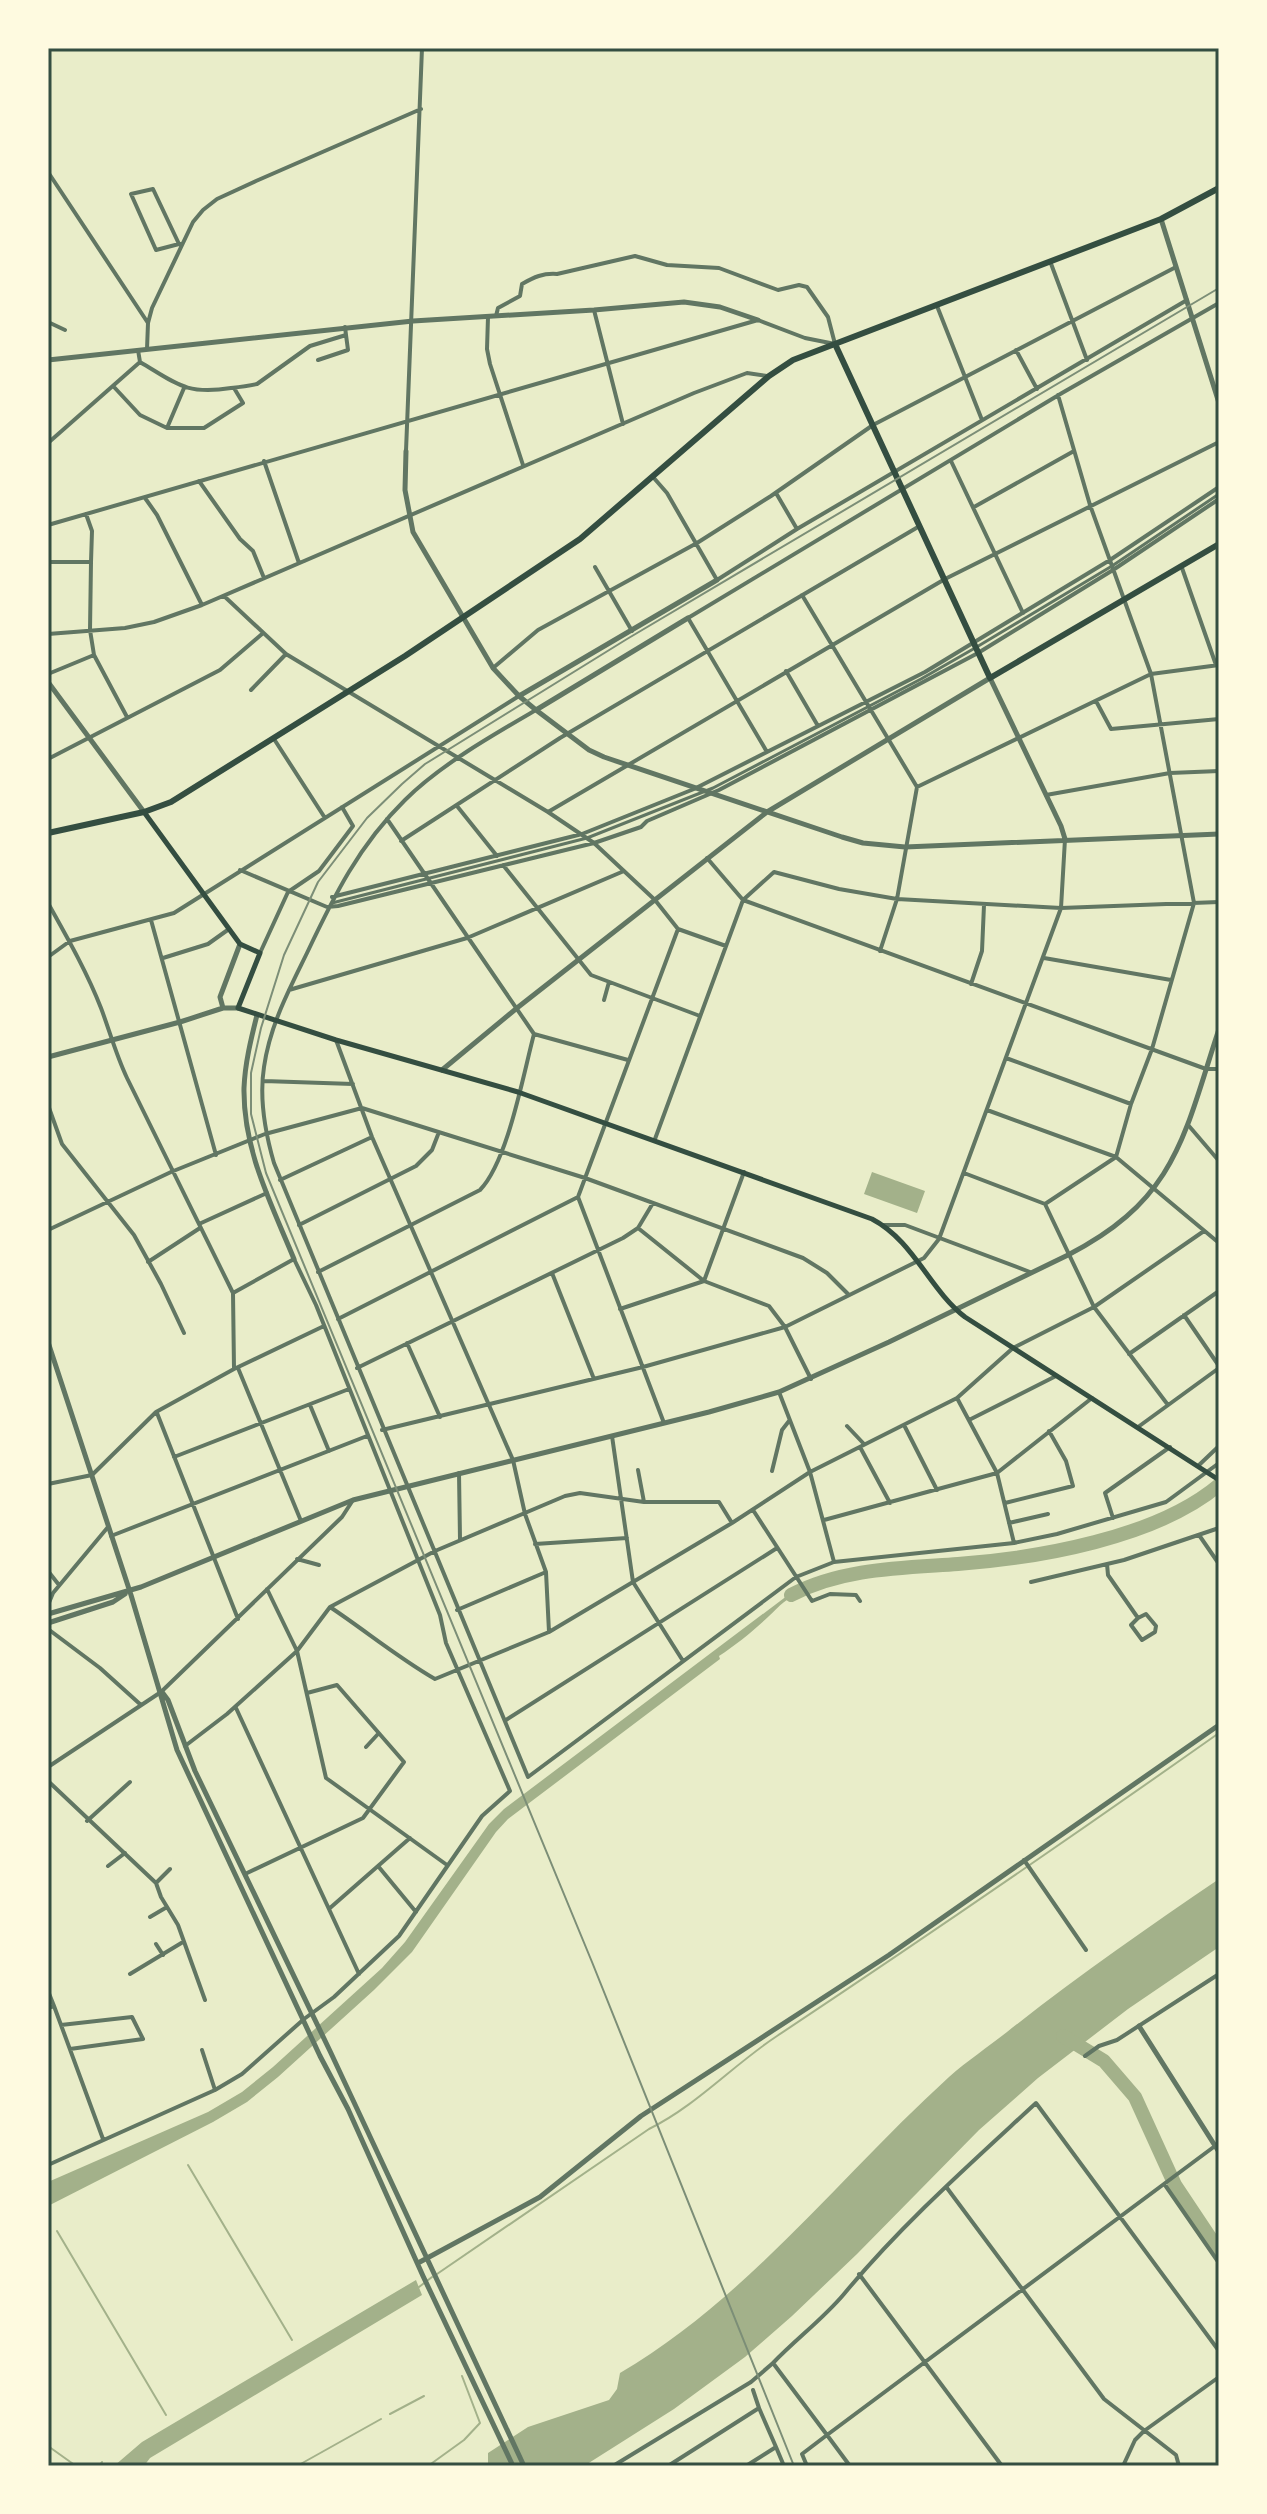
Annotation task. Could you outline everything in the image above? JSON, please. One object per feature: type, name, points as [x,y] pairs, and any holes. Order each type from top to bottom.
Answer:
[{"type":"main road","points":[[48,833],[144,812],[171,802],[349,691],[580,539],[769,376],[793,360],[1161,219],[1219,188]]},
{"type":"main road","points":[[835,344],[990,678],[1219,544]]},
{"type":"main road","points":[[144,812],[240,944],[260,953],[238,1008],[336,1040],[518,1092],[655,1139],[883,1225],[902,1241],[954,1309],[1219,1480]]},
{"type":"street","points":[[422,48],[406,451],[408,516],[421,548],[493,668],[519,696],[589,750],[694,789],[863,843],[905,847],[1219,834]]},
{"type":"street","points":[[147,349],[152,308],[180,244],[198,216],[217,199],[421,109]]},
{"type":"street","points":[[48,172],[148,323]]},
{"type":"street","points":[[153,189],[180,244],[156,250],[131,194],[153,189]]},
{"type":"street","points":[[1161,219],[1219,403]]},
{"type":"street","points":[[48,360],[413,321],[492,317],[701,303],[805,338],[835,344],[828,317],[807,287],[799,285],[778,290],[719,268],[667,265],[635,256],[557,274],[545,273],[532,279],[522,284],[520,296],[498,308],[492,317],[487,349],[524,466]]},
{"type":"street","points":[[1050,261],[1087,360]]},
{"type":"street","points":[[493,668],[538,630],[697,543],[873,425],[1176,267]]},
{"type":"street","points":[[48,957],[70,941],[174,913],[519,696],[1187,300]]},
{"type":"street","points":[[937,303],[982,420]]},
{"type":"street","points":[[1219,303],[1058,395],[536,710],[460,758],[407,798],[363,848],[332,897],[275,1020],[263,1080],[265,1134],[280,1180],[528,1777],[797,1578],[834,1562],[1014,1543],[1113,1518],[1166,1502],[1219,1463]]},
{"type":"street","points":[[594,310],[623,424]]},
{"type":"street","points":[[48,525],[758,320]]},
{"type":"street","points":[[48,322],[65,330]]},
{"type":"street","points":[[318,360],[348,350],[345,327]]},
{"type":"street","points":[[138,350],[140,362],[184,388],[202,392],[257,384],[310,346],[346,335]]},
{"type":"street","points":[[1016,350],[1037,389]]},
{"type":"street","points":[[48,443],[140,362]]},
{"type":"street","points":[[48,634],[125,628],[154,622],[202,605],[747,373],[769,376]]},
{"type":"street","points":[[1211,378],[1219,375]]},
{"type":"street","points":[[114,387],[140,415],[167,428],[204,428],[213,424],[243,403],[233,388]]},
{"type":"street","points":[[167,428],[184,388]]},
{"type":"street","points":[[1045,1204],[1116,1157],[1131,1104],[1152,1049],[1194,903],[1151,674],[1090,505],[1058,395]]},
{"type":"street","points":[[548,812],[945,579],[1219,442]]},
{"type":"street","points":[[974,507],[1074,451]]},
{"type":"street","points":[[264,461],[299,563]]},
{"type":"street","points":[[951,461],[1023,613]]},
{"type":"street","points":[[653,477],[667,493],[717,580]]},
{"type":"street","points":[[199,481],[240,539],[253,551],[264,578]]},
{"type":"street","points":[[426,879],[497,856],[582,834],[694,789],[818,726],[870,706],[975,648],[1023,613],[1112,565],[1219,487]]},
{"type":"street","points":[[776,492],[797,529]]},
{"type":"street","points":[[145,497],[202,605]]},
{"type":"street","points":[[332,897],[503,865],[594,843],[641,827],[647,821],[975,648],[1219,497]]},
{"type":"street","points":[[86,514],[92,531],[90,630],[94,655],[127,717]]},
{"type":"street","points":[[401,841],[567,735],[918,527]]},
{"type":"street","points":[[48,562],[91,562]]},
{"type":"street","points":[[595,567],[632,631]]},
{"type":"street","points":[[917,787],[1151,674],[1218,665],[1182,568]]},
{"type":"street","points":[[223,595],[286,654],[582,834],[655,900],[678,929],[726,946]]},
{"type":"street","points":[[802,595],[917,787],[897,899],[880,951]]},
{"type":"street","points":[[688,618],[767,752]]},
{"type":"street","points":[[48,759],[220,670],[262,634]]},
{"type":"street","points":[[251,690],[286,654]]},
{"type":"street","points":[[48,674],[94,655]]},
{"type":"street","points":[[786,671],[818,726]]},
{"type":"street","points":[[382,1430],[643,1367],[785,1327],[918,1261],[939,1239],[1061,908],[1065,839],[990,678],[767,812],[442,1070]]},
{"type":"street","points":[[48,682],[144,812]]},
{"type":"street","points":[[1096,701],[1111,729],[1219,719]]},
{"type":"street","points":[[273,737],[325,818]]},
{"type":"street","points":[[1046,795],[1170,773],[1219,771]]},
{"type":"street","points":[[240,870],[288,892],[328,905],[587,838],[707,792]]},
{"type":"street","points":[[457,806],[497,856]]},
{"type":"street","points":[[260,953],[288,892],[319,871],[353,826],[342,807]]},
{"type":"street","points":[[387,819],[534,1034],[628,1060]]},
{"type":"street","points":[[707,858],[743,900],[1206,1069],[1219,1069]]},
{"type":"street","points":[[503,865],[591,975],[700,1016]]},
{"type":"street","points":[[289,990],[467,938],[624,871]]},
{"type":"street","points":[[655,1139],[743,900],[774,872],[839,889],[897,899],[984,905],[1061,908],[1219,902]]},
{"type":"street","points":[[48,903],[70,941],[101,1008],[111,1041],[171,1172],[233,1293],[236,1368],[262,1423],[301,1521]]},
{"type":"street","points":[[971,984],[982,951],[984,905]]},
{"type":"street","points":[[151,920],[216,1155]]},
{"type":"street","points":[[162,958],[208,944],[229,929]]},
{"type":"street","points":[[664,1423],[578,1197],[678,929]]},
{"type":"street","points":[[223,1008],[220,997],[240,944]]},
{"type":"street","points":[[1044,958],[1171,980]]},
{"type":"street","points":[[604,1000],[609,982]]},
{"type":"street","points":[[48,1057],[223,1008],[238,1008]]},
{"type":"street","points":[[48,2165],[215,2090],[242,2074],[399,1936],[482,1816],[510,1791],[446,1643],[440,1615],[248,1141],[244,1089],[257,1015]]},
{"type":"street","points":[[48,1614],[129,1591],[353,1500],[779,1392],[1068,1255],[1096,1241],[1155,1189],[1189,1126],[1219,1029]]},
{"type":"street","points":[[318,1272],[480,1190],[488,1181],[501,1150],[534,1034]]},
{"type":"street","points":[[336,1040],[372,1137],[513,1460],[525,1514],[546,1572],[549,1632]]},
{"type":"street","points":[[1006,1058],[1131,1104]]},
{"type":"street","points":[[263,1080],[353,1084]]},
{"type":"street","points":[[48,1105],[62,1144],[134,1235],[184,1333]]},
{"type":"street","points":[[48,1230],[171,1172],[265,1134],[362,1108],[585,1178],[803,1258],[827,1273],[848,1294]]},
{"type":"street","points":[[987,1110],[1116,1157],[1219,1243]]},
{"type":"street","points":[[1189,1126],[1219,1161]]},
{"type":"street","points":[[299,1225],[391,1180],[425,1159],[439,1132]]},
{"type":"street","points":[[280,1180],[372,1137]]},
{"type":"street","points":[[704,1281],[744,1172]]},
{"type":"street","points":[[964,1173],[1045,1204],[1094,1307],[1168,1405]]},
{"type":"street","points":[[148,1262],[199,1226],[267,1193]]},
{"type":"street","points":[[338,1319],[578,1197]]},
{"type":"street","points":[[357,1368],[638,1228],[653,1203]]},
{"type":"street","points":[[883,1225],[905,1225],[1030,1272]]},
{"type":"street","points":[[638,1228],[704,1281],[769,1306],[785,1327],[811,1379]]},
{"type":"street","points":[[330,1607],[364,1629],[398,1658],[435,1679],[549,1632],[732,1523],[810,1472],[957,1398],[1013,1348],[1094,1307],[1204,1231]]},
{"type":"street","points":[[233,1293],[294,1259]]},
{"type":"street","points":[[552,1272],[594,1379]]},
{"type":"street","points":[[620,1309],[704,1281]]},
{"type":"street","points":[[1129,1354],[1219,1291]]},
{"type":"street","points":[[1138,1427],[1219,1367],[1184,1315]]},
{"type":"street","points":[[48,1484],[92,1475],[156,1412],[236,1368],[324,1326]]},
{"type":"street","points":[[48,1342],[161,1692],[168,1700],[185,1746],[524,2466]]},
{"type":"street","points":[[407,1342],[440,1417]]},
{"type":"street","points":[[969,1420],[1057,1375]]},
{"type":"street","points":[[174,1457],[349,1389]]},
{"type":"street","points":[[779,1392],[810,1472],[834,1562]]},
{"type":"street","points":[[824,1520],[997,1473],[1093,1397]]},
{"type":"street","points":[[957,1398],[997,1473],[1014,1543]]},
{"type":"street","points":[[310,1405],[329,1451]]},
{"type":"street","points":[[156,1412],[238,1619]]},
{"type":"street","points":[[772,1471],[782,1430],[790,1421]]},
{"type":"street","points":[[904,1425],[937,1490]]},
{"type":"street","points":[[847,1426],[862,1446],[890,1503]]},
{"type":"street","points":[[1004,1503],[1073,1486],[1066,1461],[1049,1431]]},
{"type":"street","points":[[111,1536],[367,1436]]},
{"type":"street","points":[[612,1436],[633,1582],[683,1661]]},
{"type":"street","points":[[1198,1466],[1219,1446]]},
{"type":"street","points":[[1113,1518],[1105,1493],[1170,1447]]},
{"type":"street","points":[[638,1470],[644,1502]]},
{"type":"street","points":[[459,1473],[460,1540]]},
{"type":"street","points":[[185,1746],[235,1707],[297,1651],[330,1607],[435,1551],[565,1496],[580,1493],[644,1502],[719,1502],[732,1523]]},
{"type":"street","points":[[48,1767],[161,1692],[342,1517],[353,1500]]},
{"type":"street","points":[[332,1508],[340,1508],[342,1517]]},
{"type":"street","points":[[753,1510],[812,1601],[830,1594],[856,1595],[860,1601]]},
{"type":"street","points":[[1009,1523],[1048,1514]]},
{"type":"street","points":[[48,1605],[59,1585],[108,1527]]},
{"type":"street","points":[[1031,1582],[1107,1564],[1219,1528]]},
{"type":"street","points":[[1199,1535],[1219,1564]]},
{"type":"street","points":[[535,1544],[627,1538]]},
{"type":"street","points":[[506,1720],[777,1548]]},
{"type":"street","points":[[297,1559],[319,1565]]},
{"type":"street","points":[[1107,1564],[1108,1575],[1138,1618]]},
{"type":"street","points":[[48,1571],[59,1585]]},
{"type":"street","points":[[457,1610],[546,1572]]},
{"type":"street","points":[[267,1589],[297,1651],[326,1778],[447,1865]]},
{"type":"street","points":[[48,1626],[113,1602],[129,1591]]},
{"type":"street","points":[[1146,1614],[1156,1626],[1155,1632],[1142,1640],[1131,1625],[1138,1618],[1146,1614]]},
{"type":"street","points":[[48,1626],[141,1705]]},
{"type":"street","points":[[245,1874],[363,1818],[404,1762],[337,1685],[307,1693]]},
{"type":"street","points":[[161,1692],[160,1698],[177,1750],[513,2466]]},
{"type":"street","points":[[235,1707],[359,1974]]},
{"type":"street","points":[[418,2263],[540,2197],[641,2116],[889,1955],[1219,1725]]},
{"type":"street","points":[[366,1747],[378,1734]]},
{"type":"street","points":[[48,1781],[156,1883],[178,1925],[205,2000]]},
{"type":"street","points":[[87,1821],[130,1782]]},
{"type":"street","points":[[330,1908],[410,1838]]},
{"type":"street","points":[[108,1866],[125,1853]]},
{"type":"street","points":[[1024,1861],[1086,1950]]},
{"type":"street","points":[[378,1866],[416,1912]]},
{"type":"street","points":[[156,1883],[170,1869]]},
{"type":"street","points":[[150,1917],[167,1907]]},
{"type":"street","points":[[130,1974],[183,1942]]},
{"type":"street","points":[[156,1944],[163,1955]]},
{"type":"street","points":[[1085,2056],[1099,2046],[1117,2040],[1219,1974]]},
{"type":"street","points":[[48,1991],[51,2007],[61,2025],[103,2139]]},
{"type":"street","points":[[61,2025],[132,2017],[143,2039],[70,2049]]},
{"type":"street","points":[[807,2466],[802,2454],[1120,2215],[1218,2147],[1139,2026]]},
{"type":"street","points":[[202,2050],[215,2090]]},
{"type":"street","points":[[613,2466],[751,2382],[1036,2103],[1219,2351]]},
{"type":"street","points":[[1165,2185],[1219,2263]]},
{"type":"street","points":[[947,2188],[1104,2399],[1176,2455],[1179,2466]]},
{"type":"street","points":[[859,2274],[1002,2466]]},
{"type":"street","points":[[773,2363],[850,2466]]},
{"type":"street","points":[[1123,2466],[1135,2440],[1144,2431],[1219,2377]]},
{"type":"street","points":[[753,2390],[784,2466]]},
{"type":"street","points":[[668,2466],[759,2408]]},
{"type":"street","points":[[746,2466],[776,2447]]},
{"type":"shaded area","points":[[872,1172],[925,1191],[917,1213],[864,1194]]},
{"type":"shaded area","points":[[800,1586],[804,1593],[784,1602],[719,1656],[720,1659],[508,1819],[412,1952],[278,2077],[247,2102],[213,2122],[48,2206],[48,2182],[208,2112],[242,2092],[273,2067],[382,1968],[405,1942],[489,1824],[504,1809]]},
{"type":"shaded area","points":[[1219,1879],[1219,1947],[1128,2009],[1038,2078],[979,2130],[857,2254],[745,2357],[674,2409],[584,2466],[488,2466],[488,2453],[528,2427],[609,2400],[617,2389],[620,2373],[667,2343],[752,2272],[956,2071],[1085,1973]]},
{"type":"shaded area","points":[[416,2280],[422,2295],[150,2458],[144,2466],[114,2466],[142,2442]]},
{"type":"waterway","points":[[791,1595],[851,1574],[1024,1557],[1095,1542],[1163,1519],[1219,1485]]},
{"type":"waterway","points":[[437,2274],[683,2109],[777,2036],[1219,1733]]},
{"type":"waterway","points":[[1063,2036],[1104,2061],[1135,2097],[1175,2185],[1219,2251]]},
{"type":"waterway","points":[[188,2165],[292,2340]]},
{"type":"waterway","points":[[57,2231],[166,2415]]},
{"type":"waterway","points":[[419,2287],[432,2277]]},
{"type":"waterway","points":[[428,2466],[464,2440],[480,2423],[462,2376]]},
{"type":"waterway","points":[[390,2414],[424,2396]]},
{"type":"waterway","points":[[297,2466],[381,2419]]},
{"type":"waterway","points":[[48,2446],[76,2466]]},
{"type":"waterway","points":[[99,2466],[102,2462]]},
{"type":"railway","points":[[794,2466],[592,1962],[266,1173],[251,1114],[251,1073],[261,1028],[284,955],[318,882],[367,818],[425,764],[627,639],[1219,288]]}]
